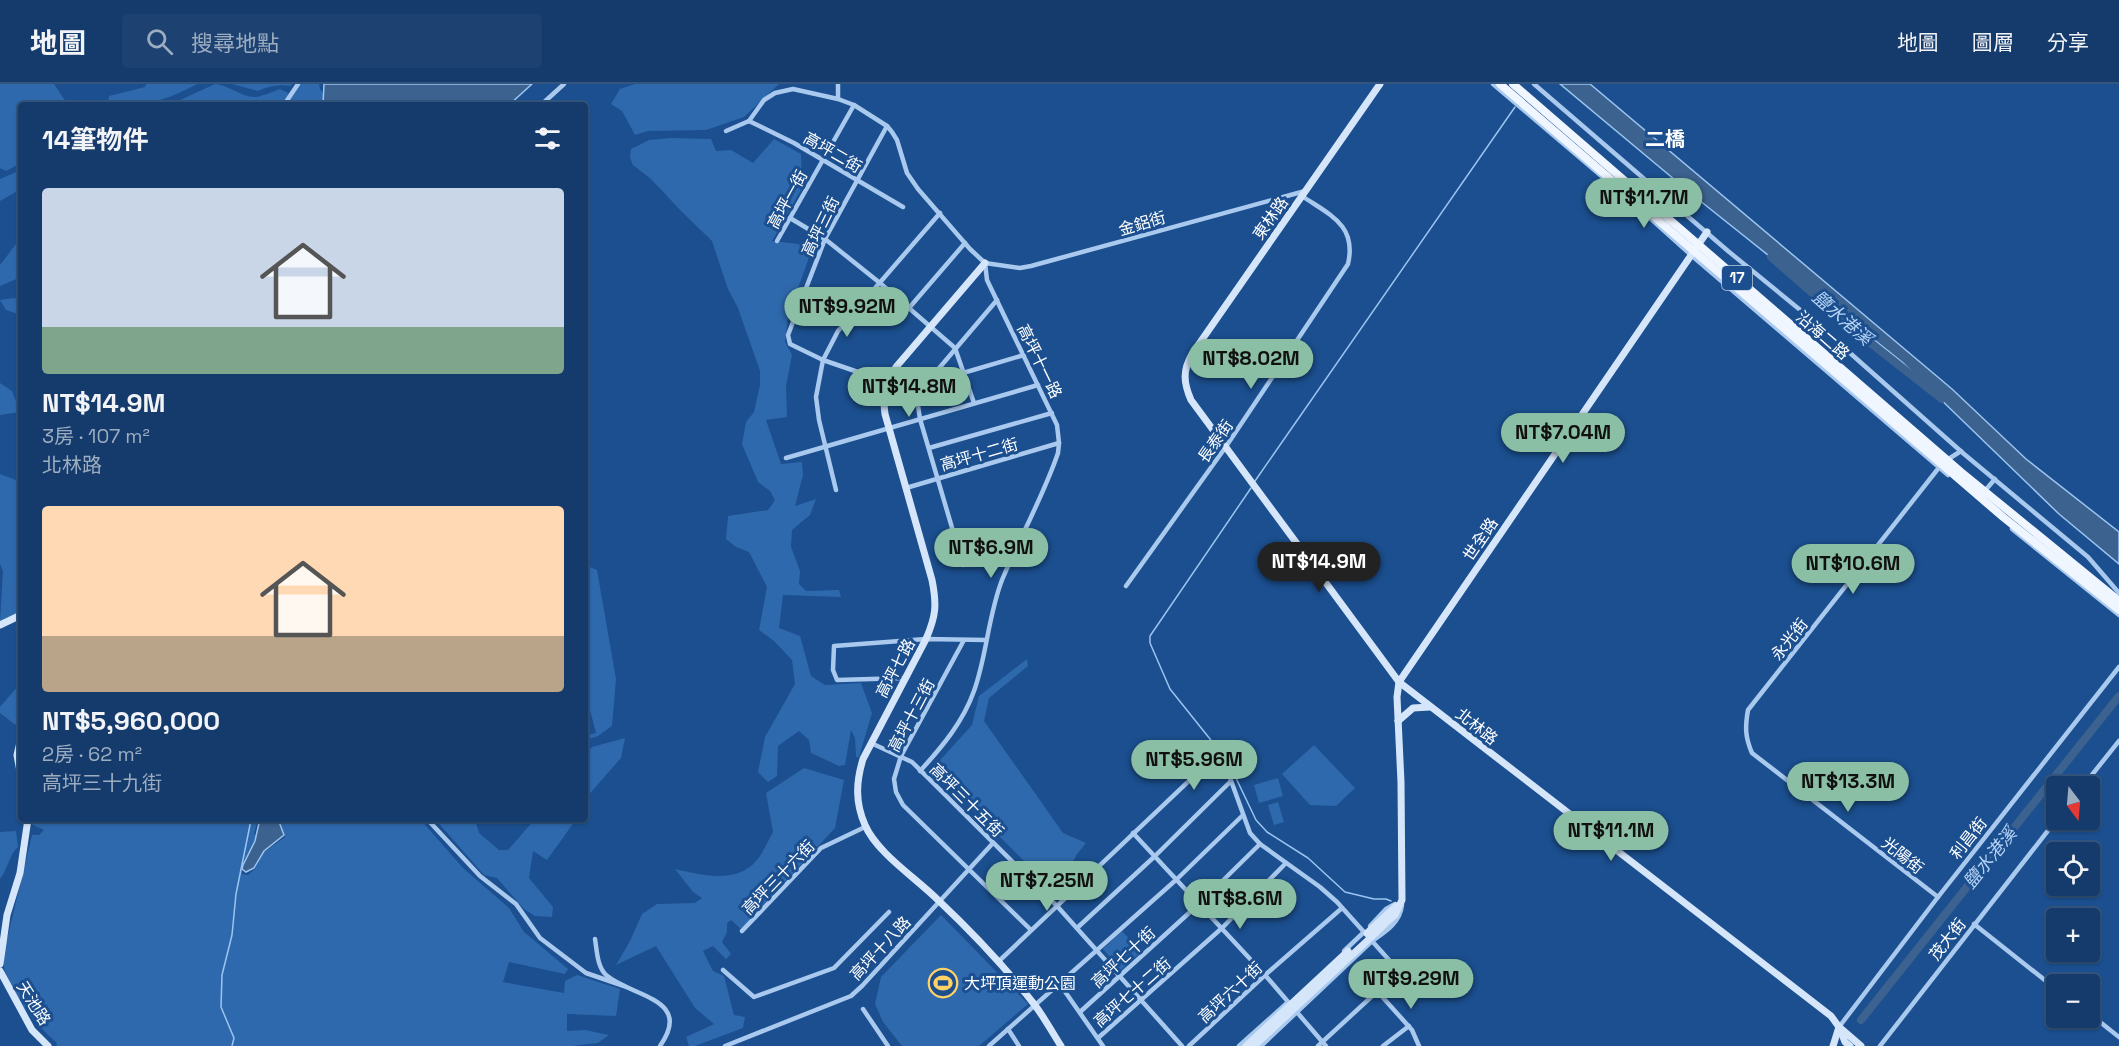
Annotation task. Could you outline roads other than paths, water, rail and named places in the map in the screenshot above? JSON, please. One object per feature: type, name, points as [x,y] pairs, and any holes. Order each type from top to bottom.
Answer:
[{"type":"main road","name":"沿海二路","points":[[1500,84],[1538,111]]},
{"type":"main road","name":"沿海二路","points":[[1513,84],[1538,111],[1621,188],[2049,556],[2119,610]]},
{"type":"main road","name":"沿海二路","points":[[1980,496],[2119,601]]},
{"type":"street","points":[[286,102],[298,84]]},
{"type":"street","points":[[544,102],[564,84]]},
{"type":"street","points":[[838,84],[838,99]]},
{"type":"street","name":"東林路","points":[[1185,370],[1192,354],[1380,84]]},
{"type":"street","name":"沿海二路","points":[[1493,84],[1634,198],[1673,239],[1694,251],[1943,463]]},
{"type":"street","name":"沿海二路","points":[[1534,84],[1815,322],[1961,451],[2088,557],[2119,593]]},
{"type":"street","name":"高坪十一路","points":[[749,122],[764,100],[784,90],[793,89],[854,105],[887,126],[897,140],[907,173],[965,243],[985,263],[987,280],[1057,425],[1058,453],[1002,580],[992,612],[974,693],[960,721],[944,744],[920,771]]},
{"type":"street","name":"高坪一街","points":[[777,241],[854,105]]},
{"type":"street","points":[[726,130],[749,122]]},
{"type":"street","name":"高坪二街","points":[[749,122],[794,143],[903,207]]},
{"type":"street","name":"高坪三街","points":[[887,126],[825,239],[788,335],[790,344],[823,360],[887,382]]},
{"type":"street","points":[[1621,188],[1636,171]]},
{"type":"street","points":[[1634,198],[1648,182]]},
{"type":"street","name":"金鋁街","points":[[985,263],[1020,268],[1031,266],[1303,194]]},
{"type":"street","name":"長泰街","points":[[1126,586],[1225,448],[1348,264],[1350,245],[1344,227],[1303,194]]},
{"type":"street","points":[[837,490],[825,447],[816,397],[823,360],[838,331],[940,213]]},
{"type":"street","points":[[790,218],[825,239],[955,348],[974,404]]},
{"type":"street","name":"世全路","points":[[1399,682],[1707,232]]},
{"type":"street","points":[[909,308],[965,243]]},
{"type":"street","points":[[887,382],[896,367],[985,263]]},
{"type":"street","points":[[963,565],[920,419],[917,399],[918,393],[997,300]]},
{"type":"street","points":[[963,373],[1024,355]]},
{"type":"street","name":"北林路","points":[[1185,370],[1185,382],[1191,400],[1399,682],[1831,1016],[1839,1027],[1861,1046]]},
{"type":"street","name":"高坪七路","points":[[887,382],[884,406],[888,428],[936,599],[934,622],[863,759],[858,776],[856,798],[865,826],[880,847],[939,900],[998,962],[1035,1005],[1062,1046]]},
{"type":"street","points":[[786,458],[1038,385]]},
{"type":"street","points":[[929,448],[1052,413]]},
{"type":"street","name":"高坪十二街","points":[[906,488],[1059,443]]},
{"type":"street","name":"永光街","points":[[1745,739],[1748,710],[1943,463],[1961,451]]},
{"type":"street","points":[[1980,496],[1995,479]]},
{"type":"street","name":"沿海二路","points":[[1980,496],[2119,615]]},
{"type":"street","points":[[0,625],[18,616]]},
{"type":"street","points":[[906,678],[837,680],[833,670],[834,646],[926,639],[986,640]]},
{"type":"street","name":"高坪十三街","points":[[964,640],[901,756],[894,779],[896,792],[903,805],[1031,930]]},
{"type":"street","name":"利昌街","points":[[1839,1027],[2119,667]]},
{"type":"street","points":[[1367,937],[1398,920],[1401,913],[1399,682]]},
{"type":"street","points":[[1398,721],[1413,708],[1430,707]]},
{"type":"street","name":"光陽街","points":[[1745,739],[1752,753],[1938,897]]},
{"type":"street","points":[[2091,776],[2119,741]]},
{"type":"street","name":"高坪三十五街","points":[[871,743],[912,762],[1057,906],[1182,1046]]},
{"type":"street","points":[[998,962],[1133,833],[1211,760],[1217,758],[1225,764],[1250,833],[1260,844],[1320,887],[1398,970],[1322,1045],[1266,975],[1133,833]]},
{"type":"street","points":[[1077,928],[1154,857],[1231,781]]},
{"type":"street","points":[[989,1046],[1177,879],[1243,815]]},
{"type":"street","points":[[0,964],[7,915],[20,873],[28,822]]},
{"type":"street","points":[[430,822],[480,876],[516,904],[540,938],[586,973],[655,999],[670,1018],[669,1033],[660,1046]]},
{"type":"street","name":"高坪三十六街","points":[[742,931],[821,848],[865,826]]},
{"type":"street","name":"茂大街","points":[[1880,1046],[2048,830]]},
{"type":"street","name":"高坪十八路","points":[[725,1046],[745,1042],[851,996],[993,843]]},
{"type":"street","name":"高坪七十街","points":[[1080,1012],[1200,903],[1260,844]]},
{"type":"street","name":"高坪七十二街","points":[[1098,1038],[1222,928],[1286,863]]},
{"type":"street","points":[[1246,1046],[1367,937],[1402,900]]},
{"type":"street","name":"高坪六十街","points":[[1189,1046],[1342,908]]},
{"type":"street","points":[[723,970],[754,997],[795,983],[834,968],[889,912]]},
{"type":"street","points":[[1974,924],[2046,980]]},
{"type":"street","points":[[595,939],[599,964],[605,974],[624,987]]},
{"type":"street","name":"天池路","points":[[0,971],[32,1030],[48,1046]]},
{"type":"street","points":[[1059,983],[1103,1046]]},
{"type":"street","points":[[1377,992],[1408,1026],[1419,1046]]},
{"type":"street","points":[[1239,1046],[1293,1006]]},
{"type":"street","points":[[1254,1046],[1293,1006]]},
{"type":"street","points":[[1261,1046],[1293,1006]]},
{"type":"street","points":[[863,1009],[888,1046]]},
{"type":"street","points":[[2100,1022],[2119,1037]]},
{"type":"street","points":[[1383,1046],[1408,1026]]},
{"type":"street","points":[[1833,1046],[1839,1027]]},
{"type":"street","name":"北林路","points":[[1839,1027],[1845,1042],[1850,1046]]},
{"type":"street","points":[[1008,1029],[1019,1046]]},
{"type":"street","points":[[1836,1035],[1839,1046]]},
{"type":"waterway","points":[[1255,481],[1515,107]]},
{"type":"waterway","name":"鹽水港溪","points":[[1771,257],[1859,334],[1942,399]]},
{"type":"waterway","points":[[1251,488],[1150,636],[1150,643],[1170,689],[1218,749],[1235,776],[1256,820],[1267,832],[1308,858],[1345,892],[1391,901]]},
{"type":"waterway","name":"鹽水港溪","points":[[1861,1020],[2119,696]]},
{"type":"waterway","points":[[232,1046],[234,1038],[221,1007],[222,975],[232,935],[236,894],[249,822]]},
{"type":"place","name":"大坪頂運動公園","points":[[943,983]]},
{"type":"district","name":"二橋","points":[[1665,139]]}]
